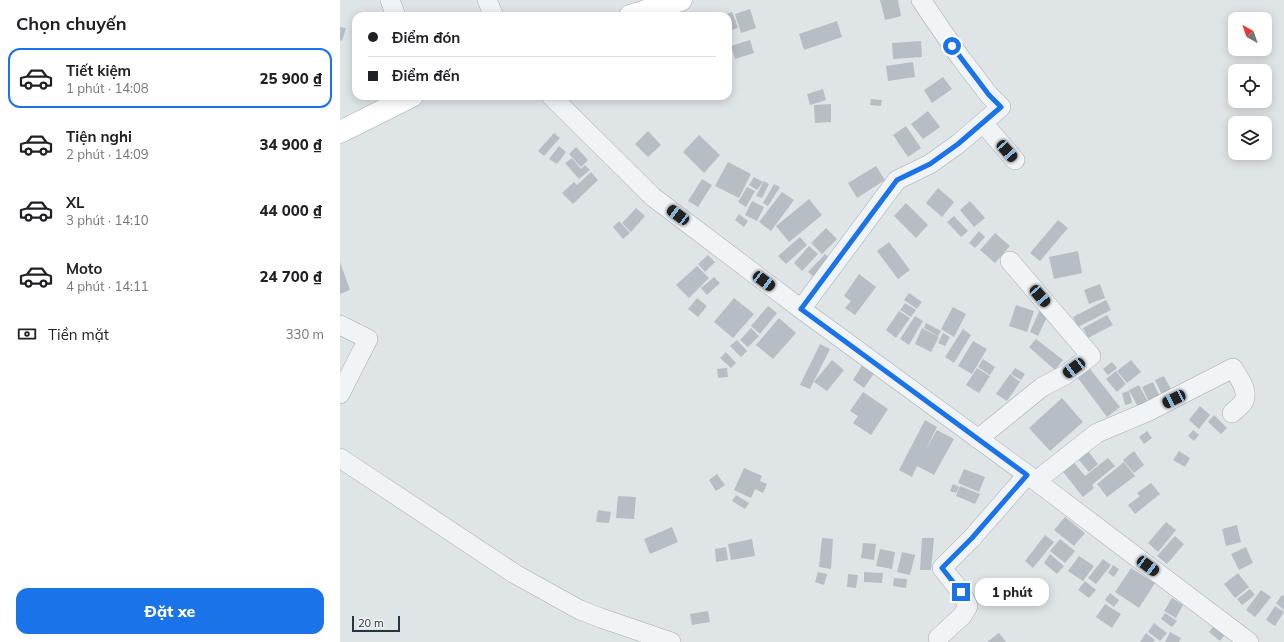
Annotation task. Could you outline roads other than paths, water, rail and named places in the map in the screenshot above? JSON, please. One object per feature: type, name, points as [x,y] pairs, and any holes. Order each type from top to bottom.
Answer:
[{"type":"main road","points":[[643,12],[681,0]]},
{"type":"main road","points":[[340,132],[404,100]]},
{"type":"street","points":[[390,0],[394,12]]},
{"type":"street","points":[[487,0],[492,12]]},
{"type":"street","points":[[801,309],[897,180],[930,164],[958,144],[1001,107],[989,95],[960,57],[921,0]]},
{"type":"street","points":[[555,100],[653,196],[801,309],[1032,478],[1237,638]]},
{"type":"street","points":[[983,123],[1015,160]]},
{"type":"street","points":[[978,438],[1042,387],[1065,375],[1091,356],[1010,261]]},
{"type":"street","points":[[340,325],[368,339],[340,394]]},
{"type":"street","points":[[938,638],[962,616],[968,606],[961,592],[942,568],[1032,478],[1097,433],[1148,412],[1232,368],[1243,386],[1245,394],[1244,401],[1232,413]]},
{"type":"street","points":[[340,458],[515,574],[580,610],[671,642]]}]
